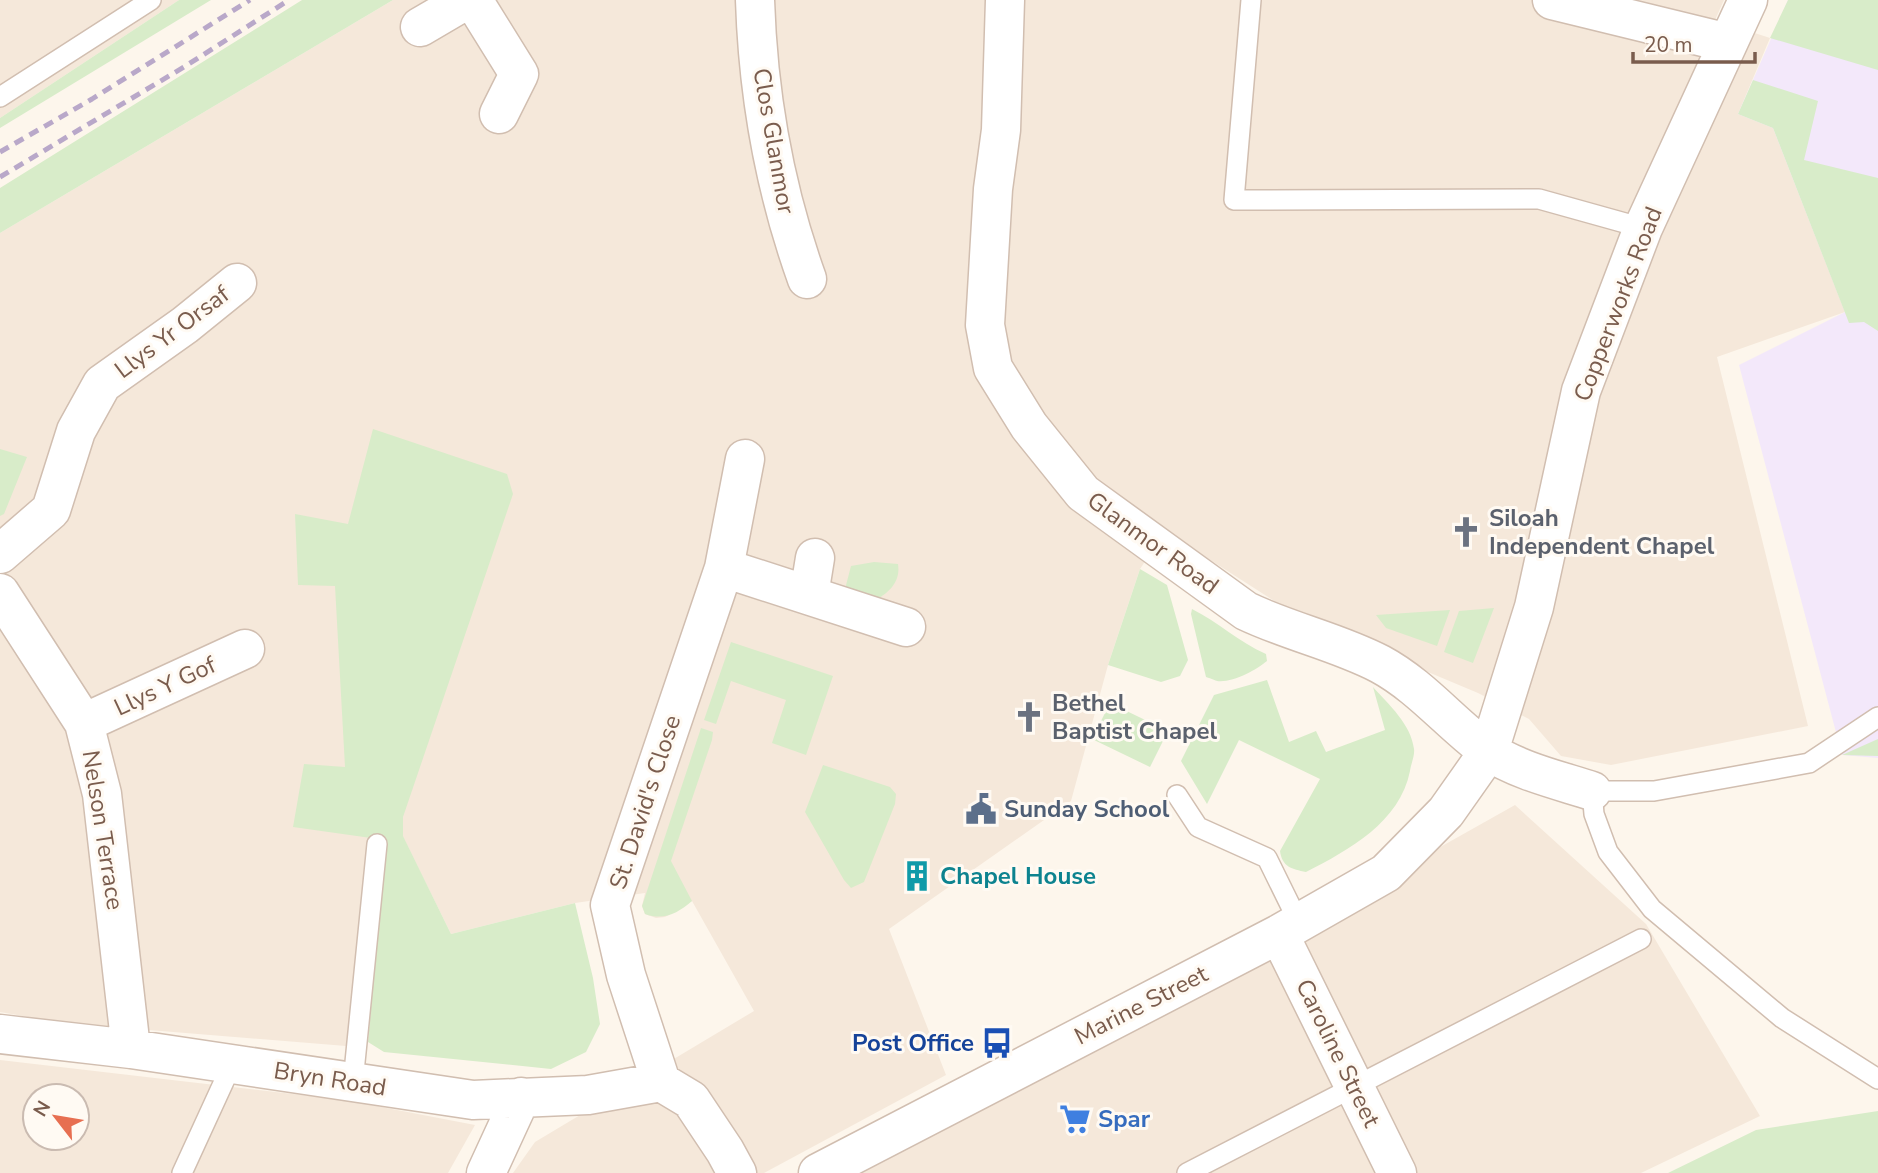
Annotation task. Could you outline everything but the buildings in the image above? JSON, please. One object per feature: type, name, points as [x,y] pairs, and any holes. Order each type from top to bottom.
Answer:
[{"type":"street","points":[[419,27],[466,0]]},
{"type":"street","points":[[473,0],[519,74],[499,114]]},
{"type":"street","name":"Clos Glanmor","points":[[755,0],[770,144],[792,236],[807,279]]},
{"type":"street","name":"Glanmor Road","points":[[1005,0],[1001,130],[993,189],[985,325],[993,368],[1029,426],[1083,493],[1247,611],[1380,664],[1420,693],[1489,751],[1535,773],[1592,791]]},
{"type":"street","points":[[1552,0],[1728,43]]},
{"type":"street","name":"Copperworks Road","points":[[1446,812],[1489,751],[1534,607],[1581,391],[1643,228],[1748,0]]},
{"type":"street","name":"Llys Yr Orsaf","points":[[0,554],[51,510],[76,431],[102,384],[185,325],[237,283]]},
{"type":"street","name":"St. David's Close","points":[[661,1082],[626,975],[610,905],[724,568],[745,459]]},
{"type":"street","points":[[724,568],[812,576],[906,627]]},
{"type":"street","name":"Nelson Terrace","points":[[0,593],[85,723],[102,794],[131,1049]]},
{"type":"street","name":"Llys Y Gof","points":[[85,723],[245,649]]},
{"type":"street","name":"Marine Street","points":[[818,1173],[1289,928],[1386,873],[1446,812]]},
{"type":"street","name":"Caroline Street","points":[[1289,928],[1355,1087],[1397,1173]]},
{"type":"street","name":"Bryn Road","points":[[0,1034],[131,1049],[473,1100],[588,1095],[661,1082]]},
{"type":"street","points":[[661,1082],[691,1100],[737,1173]]},
{"type":"street","points":[[486,1173],[521,1097]]},
{"type":"lane","points":[[0,97],[151,0]]},
{"type":"lane","points":[[1251,0],[1234,200],[1539,199],[1643,228]]},
{"type":"lane","points":[[1878,717],[1810,763],[1654,791],[1592,791],[1594,814],[1608,852],[1652,909],[1782,1018],[1878,1079]]},
{"type":"lane","points":[[1177,795],[1198,827],[1267,858],[1289,928]]},
{"type":"lane","points":[[353,1082],[377,844]]},
{"type":"lane","points":[[1187,1173],[1641,939]]},
{"type":"lane","points":[[182,1173],[232,1064]]},
{"type":"shaded area","points":[[0,0],[179,0],[0,118]]},
{"type":"shaded area","points":[[393,0],[1724,0],[1715,20],[1770,38],[1738,114],[1773,128],[1845,312],[1717,357],[1808,726],[1611,765],[1561,756],[1529,719],[1478,693],[1304,620],[1165,531],[1140,569],[1108,665],[1071,801],[889,929],[946,1075],[764,1173],[513,1173],[535,1142],[754,1011],[692,901],[665,917],[656,918],[645,914],[642,906],[645,893],[575,903],[451,934],[403,837],[371,839],[346,1046],[63,1023],[0,1012],[0,233]]},
{"type":"shaded area","points":[[1788,0],[1878,0],[1878,758],[1842,755],[1739,365],[1845,312],[1773,128],[1738,114]]},
{"type":"shaded area","points":[[1515,805],[1646,924],[1760,1116],[1641,1173],[861,1173]]},
{"type":"shaded area","points":[[0,1060],[345,1100],[475,1125],[448,1173],[0,1173]]},
{"type":"green space","points":[[179,0],[211,0],[0,128],[0,118]]},
{"type":"green space","points":[[302,0],[393,0],[0,233],[0,188]]},
{"type":"green space","points":[[1788,0],[1878,0],[1878,70],[1770,38]]},
{"type":"green space","points":[[1753,80],[1818,101],[1804,160],[1878,178],[1878,331],[1864,322],[1849,323],[1773,128],[1738,114]]},
{"type":"green space","points":[[373,429],[507,474],[513,494],[403,817],[403,836],[451,934],[575,903],[593,978],[600,1024],[586,1052],[551,1069],[384,1052],[368,1042],[386,837],[371,838],[293,827],[304,764],[345,767],[335,586],[298,585],[295,514],[348,524]]},
{"type":"green space","points":[[0,449],[27,457],[4,514],[0,516]]},
{"type":"green space","points":[[874,562],[898,564],[898,571],[892,587],[873,602],[845,589],[851,566]]},
{"type":"green space","points":[[1140,569],[1167,585],[1188,660],[1180,676],[1161,682],[1108,665]]},
{"type":"green space","points":[[1494,608],[1473,663],[1444,652],[1459,611]]},
{"type":"green space","points":[[1192,609],[1266,654],[1267,661],[1251,672],[1230,680],[1217,681],[1206,677]]},
{"type":"green space","points":[[1450,610],[1437,646],[1386,628],[1376,615]]},
{"type":"green space","points":[[731,642],[833,676],[806,755],[772,743],[786,700],[731,681],[716,724],[704,720]]},
{"type":"green space","points":[[1267,680],[1289,742],[1316,731],[1326,752],[1385,730],[1373,687],[1404,723],[1414,749],[1404,789],[1384,820],[1355,844],[1306,872],[1285,864],[1280,851],[1320,779],[1239,740],[1207,804],[1181,761],[1214,695]]},
{"type":"green space","points":[[1110,703],[1168,731],[1150,767],[1092,739]]},
{"type":"green space","points":[[701,728],[713,732],[712,740],[671,861],[692,901],[670,915],[652,916],[645,914],[642,906]]},
{"type":"green space","points":[[1878,739],[1878,756],[1842,755]]},
{"type":"green space","points":[[823,765],[890,787],[896,794],[895,804],[864,882],[851,888],[805,812]]},
{"type":"green space","points":[[1878,1111],[1878,1173],[1668,1173],[1756,1130]]},
{"type":"railway","points":[[0,152],[92,99],[250,0]]},
{"type":"railway","points":[[0,177],[184,67],[289,0]]},
{"type":"place","name":"Siloah Independent Chapel","points":[[1466,532]]},
{"type":"place","name":"Bethel Baptist Chapel","points":[[1029,717]]},
{"type":"place","name":"Sunday School","points":[[981,809]]},
{"type":"place","name":"Chapel House","points":[[917,876]]},
{"type":"place","name":"Post Office","points":[[997,1043]]},
{"type":"place","name":"Spar","points":[[1075,1119]]}]
